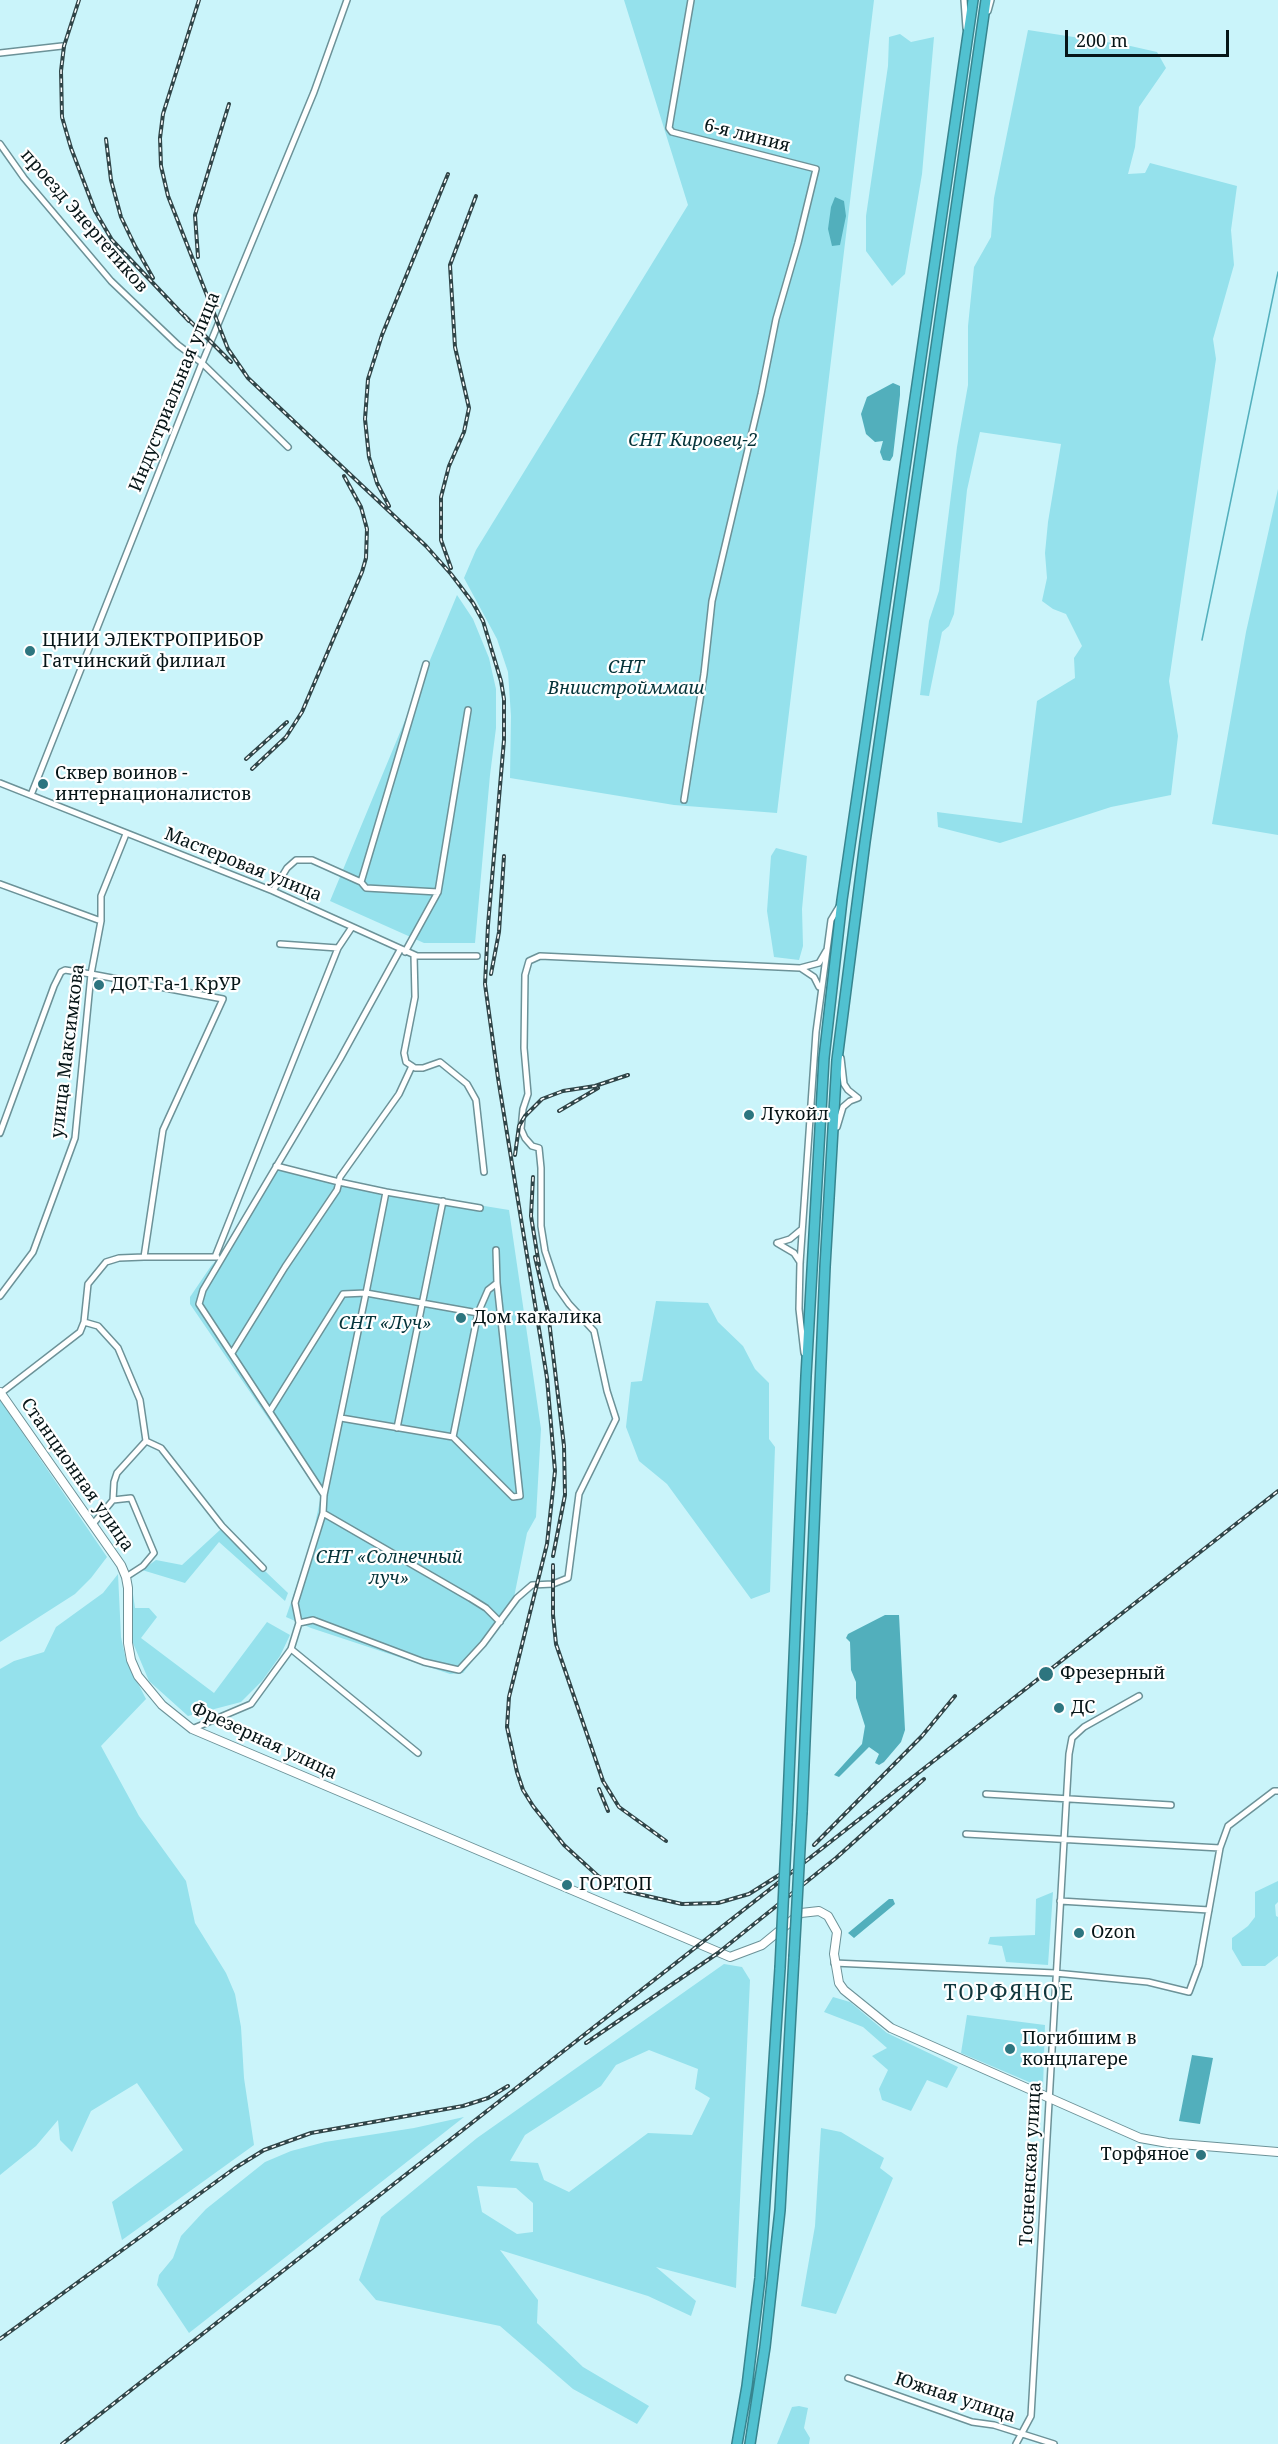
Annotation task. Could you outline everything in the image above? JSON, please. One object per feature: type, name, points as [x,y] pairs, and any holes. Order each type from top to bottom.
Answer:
[{"type":"highway","points":[[736,2444],[760,2278],[780,1968],[819,1119],[842,900],[973,0]]},
{"type":"highway","points":[[750,2444],[767,2336],[780,2210],[802,1812],[831,1152],[840,1035],[868,820],[986,0]]},
{"type":"street","name":"Индустриальная улица","points":[[31,795],[202,363],[314,92],[347,0]]},
{"type":"street","name":"6-я линия","points":[[684,800],[704,674],[712,601],[761,394],[776,319],[798,243],[816,168],[672,132],[669,128],[691,0]]},
{"type":"street","points":[[964,0],[967,39]]},
{"type":"street","points":[[981,30],[991,0]]},
{"type":"street","points":[[0,53],[62,46]]},
{"type":"street","name":"проезд Энергетиков","points":[[0,144],[24,178],[111,281],[178,345],[202,363],[288,447]]},
{"type":"street","points":[[361,882],[426,664]]},
{"type":"street","points":[[324,1495],[199,1304],[203,1290],[438,892],[468,710]]},
{"type":"street","name":"Мастеровая улица","points":[[0,783],[273,891],[403,951],[414,955],[477,957]]},
{"type":"street","name":"улица Максимкова","points":[[0,1296],[33,1252],[75,1138],[91,974],[101,921],[103,887],[117,860],[126,834]]},
{"type":"street","points":[[273,891],[287,868],[296,860],[312,860],[361,882],[366,888],[438,892]]},
{"type":"street","points":[[0,884],[101,921]]},
{"type":"street","points":[[806,1376],[799,1309],[802,1229],[820,992],[831,920],[842,900]]},
{"type":"street","points":[[214,1257],[338,948],[352,927]]},
{"type":"street","points":[[280,944],[338,948]]},
{"type":"street","points":[[299,1623],[313,1620],[424,1662],[459,1670],[500,1623],[518,1598],[532,1585],[553,1584],[568,1578],[579,1494],[616,1419],[607,1391],[594,1331],[557,1287],[545,1251],[541,1226],[539,1148],[532,1146],[521,1129],[523,1109],[528,1094],[524,1048],[525,975],[530,961],[540,956],[800,968],[819,963],[826,951]]},
{"type":"street","points":[[414,955],[415,997],[404,1053],[406,1062],[423,1068],[440,1062],[467,1084],[476,1100],[484,1172]]},
{"type":"street","points":[[800,968],[814,977],[819,984],[820,992]]},
{"type":"street","points":[[0,1133],[61,972],[65,970],[91,974],[223,999],[163,1130],[144,1257]]},
{"type":"street","points":[[831,1152],[843,1107],[858,1098],[848,1090],[842,1077],[840,1035]]},
{"type":"street","points":[[232,1353],[285,1267],[337,1190],[340,1177],[399,1094],[412,1066]]},
{"type":"street","points":[[276,1166],[386,1192],[480,1208]]},
{"type":"street","points":[[192,1729],[251,1704],[291,1649],[299,1623],[295,1604],[323,1514],[324,1495],[386,1192]]},
{"type":"street","points":[[397,1428],[443,1201]]},
{"type":"street","points":[[800,1263],[794,1253],[777,1243],[790,1239],[802,1229]]},
{"type":"street","points":[[341,1418],[453,1437],[513,1497],[520,1496],[497,1283],[496,1250]]},
{"type":"street","points":[[0,1392],[80,1332],[84,1322],[88,1284],[106,1262],[119,1258],[224,1257]]},
{"type":"street","points":[[453,1437],[478,1313],[488,1290],[497,1283]]},
{"type":"street","points":[[270,1411],[344,1294],[366,1293],[478,1313]]},
{"type":"street","points":[[84,1322],[98,1326],[118,1348],[140,1400],[146,1441]]},
{"type":"street","name":"Станционная улица","points":[[0,1392],[121,1565],[126,1577]]},
{"type":"street","points":[[93,1524],[113,1500],[117,1473],[146,1441]]},
{"type":"street","points":[[146,1441],[161,1448],[222,1526],[263,1568]]},
{"type":"street","points":[[113,1500],[131,1498],[154,1553],[143,1566],[126,1577]]},
{"type":"street","points":[[323,1514],[470,1598],[486,1608],[500,1623]]},
{"type":"street","name":"Фрезерная улица","points":[[126,1577],[128,1643],[131,1660],[138,1676],[149,1691],[162,1705],[192,1729],[730,1957],[762,1945],[801,1913],[819,1911],[828,1916],[837,1932],[834,1963]]},
{"type":"street","points":[[291,1649],[418,1753]]},
{"type":"street","name":"Тосненская улица","points":[[1016,2444],[1031,2416],[1069,1754],[1072,1738],[1084,1727],[1139,1696]]},
{"type":"street","points":[[1278,1791],[1274,1791],[1228,1826],[1220,1848],[1199,1965],[1189,1992],[1148,1982],[1055,1973],[834,1963],[839,1983],[844,1990],[891,2028],[1140,2138],[1157,2142],[1278,2152]]},
{"type":"street","points":[[986,1794],[1171,1805]]},
{"type":"street","points":[[966,1833],[1220,1848]]},
{"type":"street","points":[[1060,1901],[1209,1910]]},
{"type":"street","name":"Южная улица","points":[[848,2378],[972,2422],[994,2425],[1054,2444]]},
{"type":"green space","name":"СНТ Кировец-2","points":[[624,0],[874,0],[777,813],[674,805],[510,778],[511,716],[508,672],[497,639],[464,578],[476,550],[688,205]]},
{"type":"green space","points":[[1028,30],[1157,52],[1166,68],[1139,107],[1135,147],[1128,174],[1145,173],[1150,163],[1237,186],[1231,230],[1234,265],[1213,339],[1216,359],[1169,681],[1178,736],[1171,795],[1111,807],[1000,843],[938,827],[937,812],[1022,823],[1037,701],[1075,678],[1074,658],[1082,646],[1066,614],[1042,601],[1047,578],[1045,553],[1048,522],[1061,444],[980,432],[967,490],[954,614],[949,626],[942,632],[929,696],[920,695],[929,621],[939,591],[957,447],[968,385],[968,326],[974,267],[991,237],[994,198]]},
{"type":"green space","points":[[900,34],[911,42],[934,37],[922,174],[905,274],[892,286],[866,251],[866,216],[888,66],[889,37]]},
{"type":"green space","points":[[1278,489],[1278,835],[1212,824],[1246,632]]},
{"type":"green space","points":[[457,595],[473,619],[489,658],[496,689],[496,728],[475,943],[424,943],[330,901]]},
{"type":"green space","points":[[776,848],[807,856],[802,909],[803,946],[799,960],[774,957],[767,911],[771,856]]},
{"type":"green space","name":"СНТ «Луч»","points":[[274,1164],[380,1189],[509,1210],[541,1429],[536,1517],[527,1533],[511,1612],[463,1673],[450,1674],[311,1628],[286,1617],[311,1543],[321,1496],[190,1304],[190,1297],[211,1266],[223,1253]]},
{"type":"green space","points":[[656,1301],[708,1303],[718,1322],[743,1346],[755,1369],[769,1383],[769,1439],[775,1447],[770,1592],[751,1599],[667,1484],[639,1461],[626,1427],[631,1382],[642,1381]]},
{"type":"green space","points":[[0,1400],[107,1557],[75,1594],[0,1642]]},
{"type":"green space","points":[[221,1529],[288,1593],[285,1601],[219,1542],[185,1583],[142,1570],[156,1560],[182,1565]]},
{"type":"green space","points":[[118,1574],[121,1637],[126,1660],[146,1699],[101,1746],[139,1816],[186,1881],[195,1923],[226,1973],[235,1994],[241,2027],[244,2078],[254,2145],[122,2240],[112,2202],[183,2150],[137,2083],[91,2111],[72,2152],[60,2140],[58,2120],[36,2146],[0,2175],[0,1669],[14,1661],[44,1652],[56,1627],[103,1593]]},
{"type":"green space","points":[[133,1594],[135,1608],[149,1608],[157,1617],[141,1638],[214,1693],[267,1622],[290,1635],[280,1656],[262,1681],[241,1702],[188,1716],[149,1681],[133,1643],[131,1595]]},
{"type":"green space","points":[[1278,1881],[1278,1902],[1275,1905],[1278,1917],[1278,1956],[1265,1966],[1242,1966],[1232,1949],[1232,1938],[1248,1926],[1255,1917],[1255,1892]]},
{"type":"green space","points":[[1053,1892],[1048,1965],[1006,1962],[1002,1946],[988,1944],[990,1937],[1035,1935],[1036,1899]]},
{"type":"green space","points":[[724,1964],[742,1967],[750,1980],[736,2288],[656,2267],[696,2301],[691,2316],[648,2296],[500,2250],[538,2300],[537,2323],[583,2367],[649,2406],[637,2424],[573,2389],[500,2326],[376,2300],[359,2280],[381,2217],[477,2138]],"holes":[[[649,2050],[698,2069],[695,2089],[710,2098],[692,2135],[648,2133],[569,2192],[544,2180],[538,2163],[510,2161],[525,2135],[601,2086],[616,2065]],[[477,2186],[516,2188],[533,2203],[533,2232],[517,2234],[482,2212]]]},
{"type":"green space","points":[[833,1997],[850,2002],[887,2033],[958,2067],[947,2088],[927,2080],[911,2111],[882,2100],[879,2089],[888,2070],[872,2056],[887,2048],[863,2027],[824,2012]]},
{"type":"green space","points":[[967,2015],[1045,2025],[1043,2088],[961,2053]]},
{"type":"green space","points":[[464,2117],[189,2333],[157,2285],[159,2275],[173,2258],[181,2236],[206,2209],[265,2162],[291,2151],[325,2142],[414,2128]]},
{"type":"green space","points":[[821,2128],[841,2132],[884,2158],[880,2168],[893,2178],[836,2314],[801,2306],[815,2226]]},
{"type":"green space","points":[[792,2407],[808,2408],[804,2428],[810,2438],[809,2444],[777,2444]]},
{"type":"shaded area","points":[[835,197],[844,201],[846,216],[840,245],[832,246],[828,229]]},
{"type":"shaded area","points":[[893,383],[900,386],[900,395],[893,456],[890,461],[883,460],[880,452],[883,441],[875,442],[866,434],[861,414],[867,397]]},
{"type":"shaded area","points":[[885,1615],[899,1615],[905,1730],[901,1742],[884,1762],[879,1765],[875,1763],[879,1754],[869,1747],[839,1777],[834,1775],[862,1744],[865,1726],[856,1698],[856,1682],[851,1670],[850,1642],[846,1638],[848,1634]]},
{"type":"shaded area","points":[[889,1899],[893,1899],[895,1904],[854,1938],[848,1933]]},
{"type":"shaded area","points":[[1192,2055],[1213,2058],[1200,2124],[1179,2121]]},
{"type":"waterway","points":[[1202,640],[1278,272]]},
{"type":"railway","points":[[79,0],[64,46],[61,71],[62,117],[71,148],[95,211],[112,240],[189,321]]},
{"type":"railway","points":[[199,0],[163,114],[160,138],[161,166],[168,196],[228,349],[248,378],[426,546],[451,574],[473,603],[483,621],[501,681],[504,699],[504,740],[485,984],[547,1378],[555,1471],[547,1544],[509,1697],[507,1727],[517,1772],[523,1790],[533,1806],[564,1845],[598,1876],[625,1891],[682,1904],[718,1903],[749,1894],[784,1872]]},
{"type":"railway","points":[[198,257],[195,215],[229,104]]},
{"type":"railway","points":[[106,139],[111,180],[121,217],[153,278]]},
{"type":"railway","points":[[389,506],[377,483],[369,457],[365,419],[368,379],[382,335],[448,174]]},
{"type":"railway","points":[[451,568],[441,540],[441,497],[449,466],[464,432],[469,408],[455,347],[450,265],[476,196]]},
{"type":"railway","points":[[184,315],[231,362]]},
{"type":"railway","points":[[252,769],[286,737],[302,712],[362,572],[366,558],[367,529],[361,507],[344,476]]},
{"type":"railway","points":[[246,759],[287,722]]},
{"type":"railway","points":[[491,974],[499,932],[504,856]]},
{"type":"railway","points":[[515,1155],[519,1126],[525,1116],[542,1099],[563,1091],[595,1086],[628,1075]]},
{"type":"railway","points":[[559,1111],[598,1088]]},
{"type":"railway","points":[[533,1177],[531,1216],[539,1265]]},
{"type":"railway","points":[[535,1257],[548,1312],[564,1446],[565,1495],[553,1556]]},
{"type":"railway","points":[[62,2444],[1278,1491]]},
{"type":"railway","points":[[553,1565],[553,1615],[556,1644],[603,1781],[619,1807],[666,1841]]},
{"type":"railway","points":[[814,1845],[922,1736],[955,1696]]},
{"type":"railway","points":[[586,2043],[718,1953],[836,1858],[924,1779]]},
{"type":"railway","points":[[599,1789],[608,1811]]},
{"type":"railway","points":[[0,2339],[235,2168],[264,2150],[311,2133],[463,2106],[488,2098],[508,2086]]},
{"type":"place","name":"ЦНИИ ЭЛЕКТРОПРИБОР Гатчинский филиал","points":[[30,651]]},
{"type":"place","name":"Сквер воинов - интернационалистов","points":[[43,784]]},
{"type":"place","name":"ДОТ Га-1 КрУР","points":[[99,985]]},
{"type":"place","name":"Лукойл","points":[[749,1115]]},
{"type":"place","name":"Дом какалика","points":[[461,1318]]},
{"type":"place","name":"Фрезерный","points":[[1046,1674]]},
{"type":"place","name":"ДС","points":[[1059,1708]]},
{"type":"place","name":"ГОРТОП","points":[[567,1885]]},
{"type":"place","name":"Ozon","points":[[1079,1933]]},
{"type":"place","name":"Погибшим в концлагере","points":[[1010,2049]]},
{"type":"place","name":"Торфяное","points":[[1201,2155]]},
{"type":"district","name":"ТОРФЯНОЕ","points":[[1009,1994]]},
{"type":"park label","name":"СНТ Вниистройммаш","points":[[626,678]]},
{"type":"park label","name":"СНТ «Солнечный луч»","points":[[389,1568]]}]
